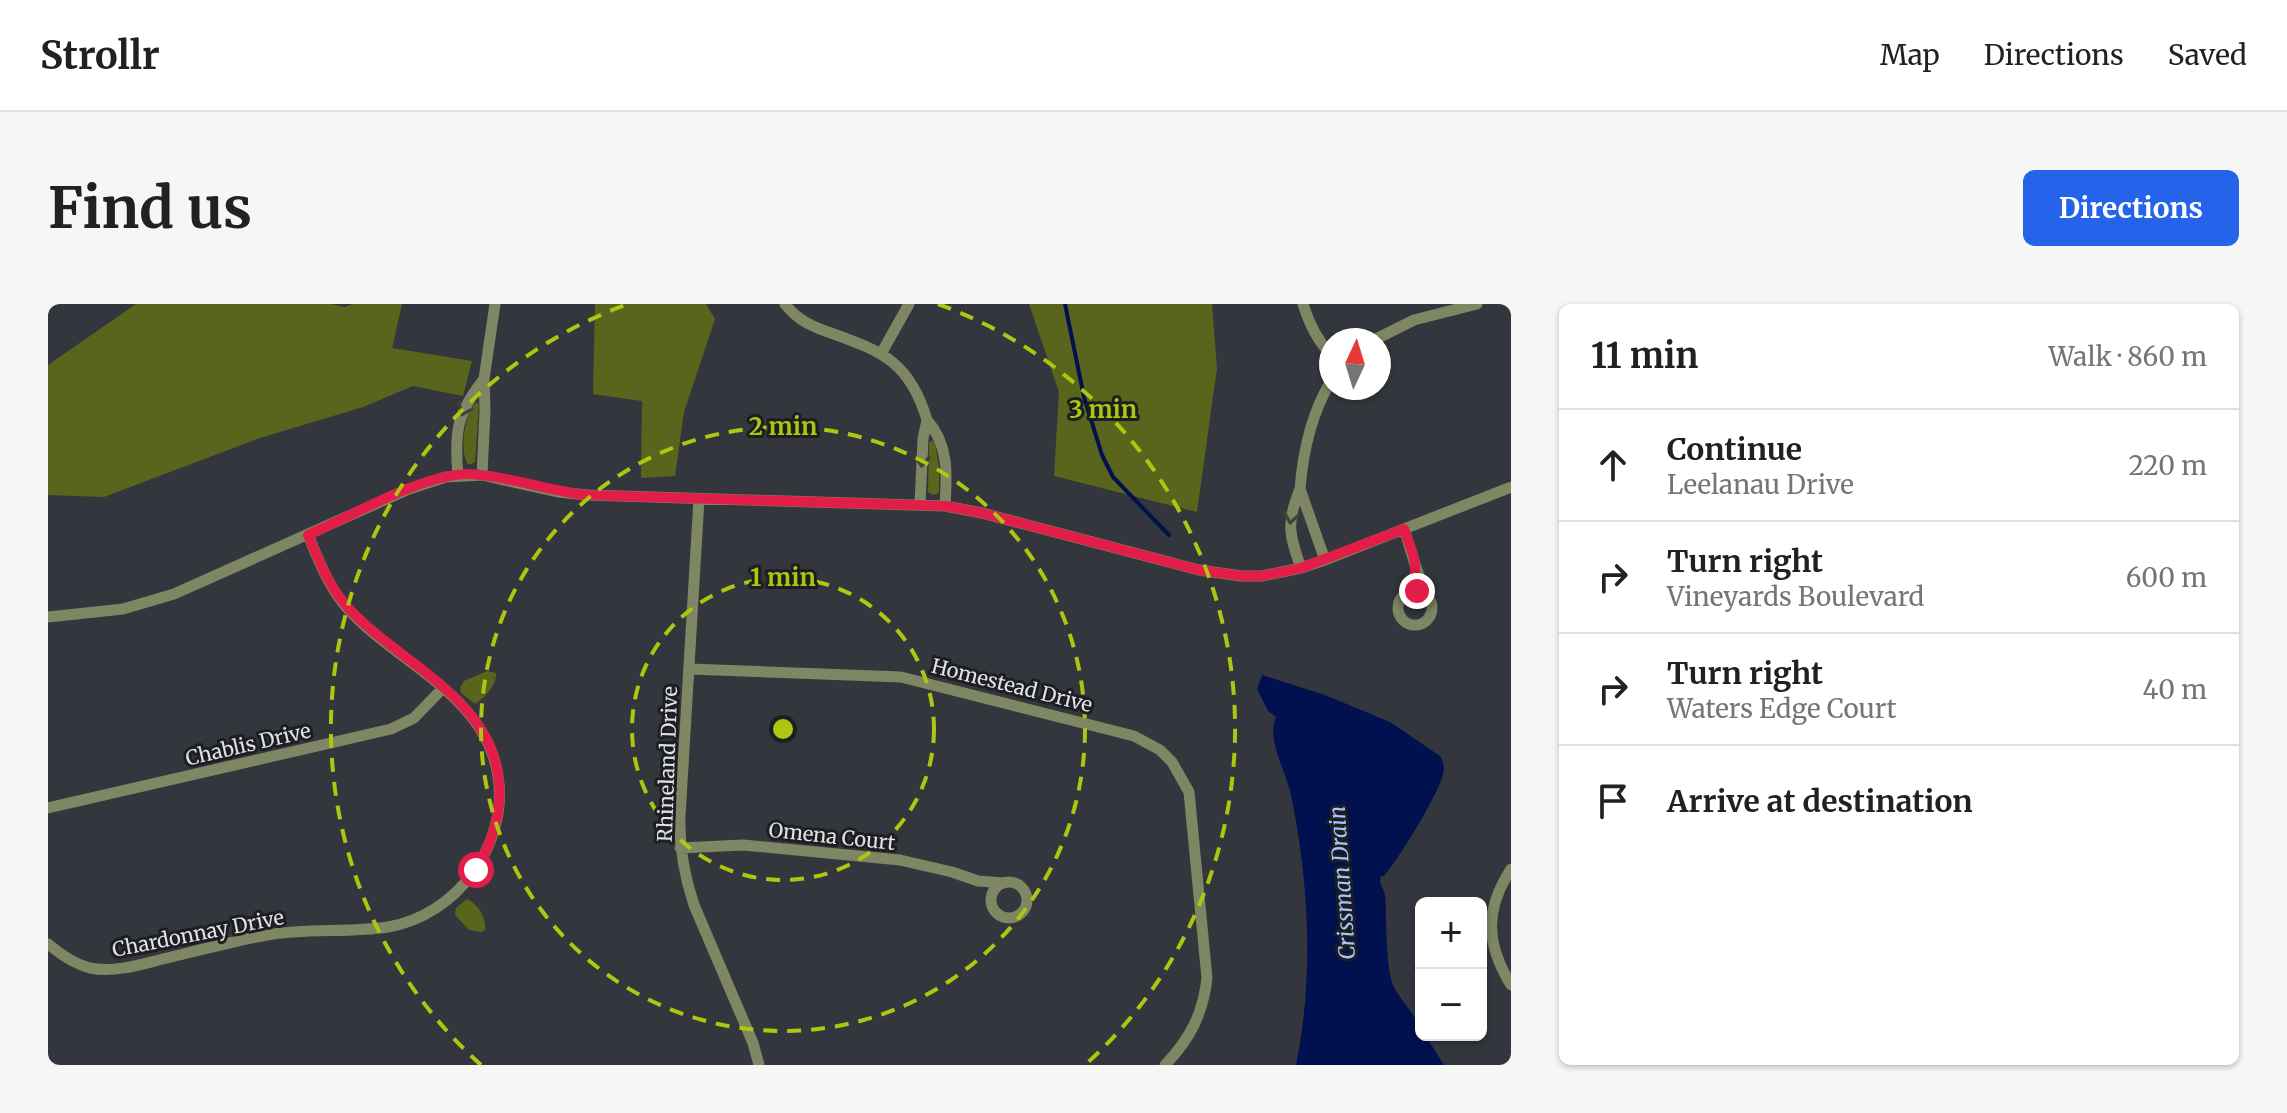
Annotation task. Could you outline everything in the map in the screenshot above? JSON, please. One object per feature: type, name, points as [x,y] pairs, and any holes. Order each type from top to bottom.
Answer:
[{"type":"street","points":[[482,475],[484,379],[495,304]]},
{"type":"street","points":[[785,304],[805,323],[882,352],[905,372],[944,448],[945,506]]},
{"type":"street","points":[[882,352],[909,304]]},
{"type":"street","points":[[1303,304],[1311,327],[1319,338]]},
{"type":"street","points":[[1391,332],[1414,320],[1477,304]]},
{"type":"street","points":[[458,475],[458,423],[468,399],[484,379]]},
{"type":"street","points":[[1301,568],[1289,533],[1308,436],[1322,400]]},
{"type":"street","points":[[920,504],[923,439],[927,420]]},
{"type":"street","points":[[48,617],[91,614],[153,601],[409,489],[458,475],[482,475],[558,492],[945,506],[1217,574],[1262,576],[1325,560],[1511,487]]},
{"type":"street","points":[[1300,489],[1325,560]]},
{"type":"street","name":"Rhineland Drive","points":[[699,499],[680,848],[694,905],[753,1043],[759,1065]]},
{"type":"street","points":[[1404,529],[1414,557],[1416,574],[1430,600],[1431,616],[1422,624],[1411,625],[1399,614],[1399,602],[1416,574]]},
{"type":"street","name":"Chardonnay Drive","points":[[48,944],[67,959],[88,968],[125,968],[284,932],[364,929],[400,924],[419,918],[450,896],[467,881],[484,856],[497,824],[500,790],[494,756],[483,731],[443,688],[346,607],[330,583],[308,535]]},
{"type":"street","points":[[1406,593],[1422,592],[1430,600]]},
{"type":"street","name":"Homestead Drive","points":[[689,669],[901,677],[1079,721],[1147,742],[1172,762],[1189,792],[1207,978],[1205,995],[1193,1031],[1165,1065]]},
{"type":"street","name":"Chablis Drive","points":[[48,808],[391,729],[423,710],[443,688]]},
{"type":"street","name":"Omena Court","points":[[680,848],[743,845],[900,860],[978,881],[1004,883]]},
{"type":"street","points":[[1511,869],[1497,894],[1490,934],[1497,963],[1511,985]]},
{"type":"street","points":[[978,881],[996,912],[1006,917],[1018,916],[1026,908],[1025,891],[1016,883],[1004,883],[995,890],[992,901]]},
{"type":"green space","points":[[136,304],[331,304],[345,307],[352,304],[402,304],[392,348],[472,361],[463,396],[413,386],[363,407],[260,438],[104,497],[48,495],[48,365]]},
{"type":"green space","points":[[595,304],[706,304],[715,319],[684,412],[675,476],[641,478],[642,401],[593,394]]},
{"type":"green space","points":[[1029,304],[1212,304],[1217,368],[1197,512],[1054,476],[1059,392]]},
{"type":"green space","points":[[476,402],[479,405],[475,462],[469,465],[464,452],[464,434]]},
{"type":"green space","points":[[932,440],[939,467],[939,493],[933,495],[928,492],[929,443]]},
{"type":"green space","points":[[487,671],[496,673],[495,682],[475,704],[461,693],[460,688],[464,681]]},
{"type":"green space","points":[[467,899],[483,916],[485,930],[481,932],[469,930],[455,915],[456,908]]},
{"type":"water","points":[[1262,675],[1325,695],[1390,722],[1440,756],[1444,768],[1437,791],[1380,882],[1385,894],[1387,953],[1393,985],[1415,1019],[1415,1041],[1429,1041],[1444,1065],[1296,1065],[1307,964],[1302,862],[1291,795],[1273,736],[1276,717],[1268,711],[1257,689]]},
{"type":"waterway","name":"Crissman Drain","points":[[1065,304],[1084,397],[1102,455],[1113,477],[1169,535]]},
{"type":"route","points":[[476,870],[491,841],[500,805],[494,756],[483,731],[443,688],[346,607],[330,583],[308,535],[433,480],[470,474],[587,495],[945,506],[1199,570],[1241,576],[1262,576],[1301,568],[1404,529],[1414,557],[1416,574],[1406,593],[1417,591]]}]
